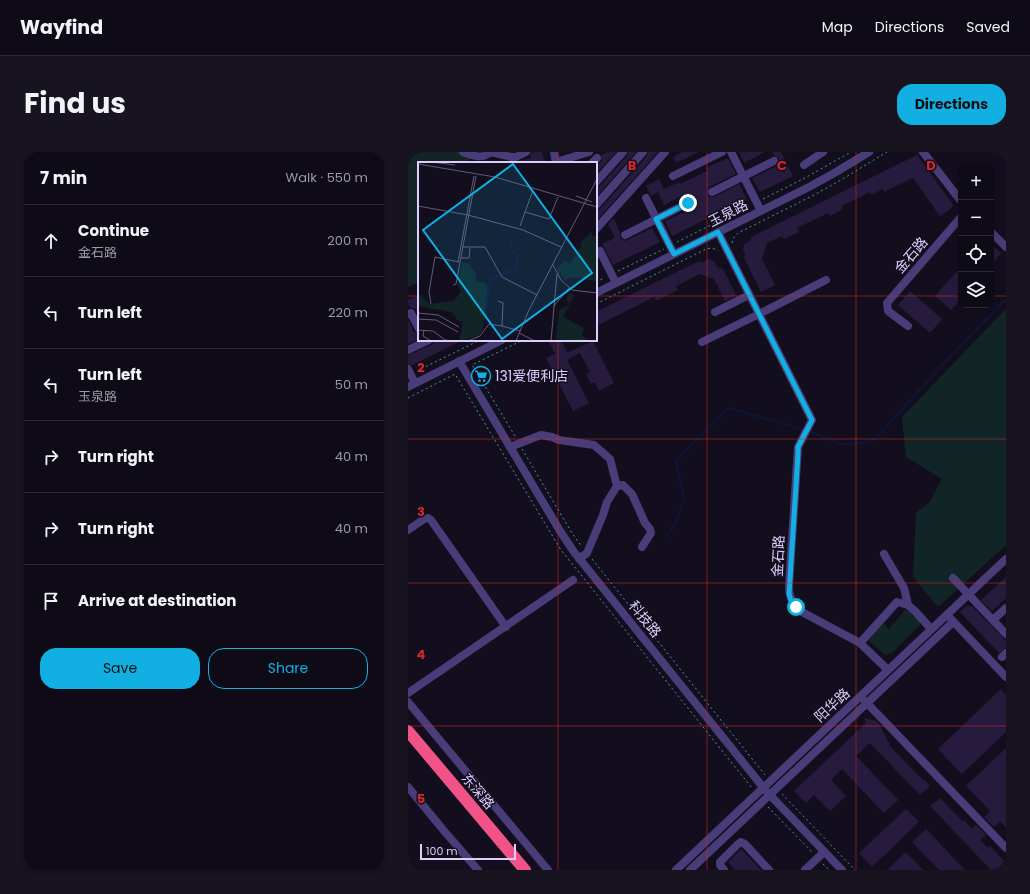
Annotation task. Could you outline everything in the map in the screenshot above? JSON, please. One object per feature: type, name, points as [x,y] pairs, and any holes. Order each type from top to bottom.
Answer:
[{"type":"highway","name":"东深路","points":[[408,731],[525,870]]},
{"type":"highway","name":"东深路","points":[[408,739],[517,870]]},
{"type":"street","points":[[463,152],[472,156],[483,156],[491,152],[511,157],[518,156],[526,152]]},
{"type":"street","points":[[554,152],[556,162],[589,152]]},
{"type":"street","points":[[597,181],[623,152]]},
{"type":"street","points":[[597,204],[643,152]]},
{"type":"street","points":[[597,228],[665,152]]},
{"type":"street","points":[[673,176],[722,152]]},
{"type":"street","points":[[731,152],[761,211]]},
{"type":"street","points":[[804,164],[823,152]]},
{"type":"street","points":[[923,152],[960,200]]},
{"type":"street","name":"玉泉路","points":[[597,292],[809,187],[867,153]]},
{"type":"street","points":[[712,192],[774,161]]},
{"type":"street","points":[[646,198],[674,254]]},
{"type":"street","points":[[625,235],[688,203]]},
{"type":"street","name":"金石路","points":[[908,326],[888,310],[887,303],[958,220]]},
{"type":"street","points":[[715,312],[749,295],[718,232]]},
{"type":"street","points":[[994,235],[1006,247]]},
{"type":"street","points":[[597,253],[600,251],[616,283]]},
{"type":"street","points":[[763,312],[826,280]]},
{"type":"street","name":"金石路","points":[[749,295],[812,420],[798,447],[789,594],[791,601],[802,612],[860,643],[888,670]]},
{"type":"street","points":[[413,316],[418,327]]},
{"type":"street","points":[[702,342],[754,316]]},
{"type":"street","points":[[408,350],[426,341]]},
{"type":"street","points":[[409,372],[412,385],[459,361],[488,343]]},
{"type":"street","name":"科技路","points":[[459,361],[560,531],[579,559],[764,788],[842,870]]},
{"type":"street","points":[[510,447],[541,435],[559,440],[594,444],[610,459],[617,486],[607,502],[587,553],[579,559]]},
{"type":"street","points":[[617,486],[623,485],[632,494],[644,523],[650,529],[651,533],[642,547]]},
{"type":"street","points":[[408,530],[424,519],[428,518],[431,520],[506,627]]},
{"type":"street","points":[[884,554],[904,588],[908,605]]},
{"type":"street","name":"阳华路","points":[[676,870],[1006,559]]},
{"type":"street","points":[[953,578],[1006,634]]},
{"type":"street","points":[[408,693],[573,580]]},
{"type":"street","points":[[860,643],[897,602],[908,605],[916,611],[932,629]]},
{"type":"street","points":[[993,620],[1006,608]]},
{"type":"street","points":[[947,615],[1006,677]]},
{"type":"street","name":"阳华路","points":[[690,870],[953,622]]},
{"type":"street","points":[[860,696],[1006,848]]},
{"type":"street","points":[[408,702],[548,870]]},
{"type":"street","points":[[408,787],[478,870]]},
{"type":"street","points":[[724,870],[720,865],[720,862],[741,842],[745,844],[769,870]]},
{"type":"street","points":[[806,870],[824,852]]},
{"type":"path","points":[[597,282],[805,178],[851,152]]},
{"type":"path","points":[[731,245],[733,238],[738,233],[841,180],[887,152]]},
{"type":"path","points":[[409,372],[478,341]]},
{"type":"path","points":[[516,439],[472,365],[521,341]]},
{"type":"path","points":[[408,398],[455,374]]},
{"type":"path","points":[[520,446],[572,533],[768,778]]},
{"type":"path","points":[[780,791],[855,870]]},
{"type":"path","points":[[766,804],[813,854]]},
{"type":"path","points":[[823,864],[828,870]]},
{"type":"green space","points":[[408,152],[464,152],[470,157],[469,162],[418,162],[418,283],[408,287]]},
{"type":"green space","points":[[1006,309],[1006,545],[938,607],[913,577],[916,513],[929,503],[942,479],[906,457],[902,417]]},
{"type":"green space","points":[[905,610],[910,611],[920,620],[920,625],[892,653],[885,655],[868,640],[882,623],[889,629]]},
{"type":"building","points":[[542,152],[545,162],[519,162],[531,158],[531,153]]},
{"type":"building","points":[[608,152],[616,152],[597,173],[597,166],[602,160],[601,155]]},
{"type":"building","points":[[628,152],[636,152],[597,196],[597,187],[600,186],[627,156]]},
{"type":"building","points":[[648,152],[658,152],[597,220],[597,210],[600,209],[647,156]]},
{"type":"building","points":[[682,152],[699,152],[676,163],[673,157]]},
{"type":"building","points":[[739,152],[765,152],[744,163]]},
{"type":"building","points":[[772,152],[781,152],[793,176],[760,192],[752,178],[779,165],[779,159],[774,156]]},
{"type":"building","points":[[917,155],[954,206],[940,216],[913,178],[884,192],[883,189],[871,195],[870,192],[842,206],[843,209],[830,216],[828,213],[797,228],[799,232],[784,239],[782,236],[767,243],[762,259],[775,285],[761,292],[744,258],[744,244],[750,241],[751,237]]},
{"type":"building","points":[[728,158],[736,174],[709,187],[707,194],[709,197],[714,197],[739,184],[747,199],[672,236],[665,221],[693,208],[693,200],[691,198],[687,198],[686,194],[664,205],[658,192],[651,196],[646,186],[659,179],[664,189],[679,182],[680,184],[707,171],[706,168]]},
{"type":"building","points":[[612,219],[614,219],[620,232],[620,238],[625,241],[652,228],[660,242],[613,265],[602,244],[615,238],[608,224]]},
{"type":"building","points":[[994,247],[1001,253],[994,261]]},
{"type":"building","points":[[709,259],[714,261],[717,267],[723,269],[736,295],[725,301],[714,279],[700,274],[676,286],[678,290],[656,301],[654,297],[597,326],[597,312],[699,261],[703,262]]},
{"type":"building","points":[[958,270],[958,302],[951,310],[935,296]]},
{"type":"building","points":[[910,291],[942,319],[930,333],[898,305]]},
{"type":"building","points":[[418,295],[418,315],[414,308],[410,308],[408,300]]},
{"type":"building","points":[[408,319],[414,332],[418,334],[418,339],[408,344]]},
{"type":"building","points":[[434,341],[461,341],[412,365],[408,364],[408,355],[434,343]]},
{"type":"building","points":[[548,341],[561,341],[567,353],[593,341],[614,383],[599,391],[595,382],[591,384],[586,374],[590,372],[580,353],[567,360],[589,403],[573,411],[546,358],[555,354]]},
{"type":"building","points":[[1006,577],[1006,598],[992,611],[981,600]]},
{"type":"building","points":[[966,606],[972,606],[1006,641],[1006,647],[999,653],[960,612]]},
{"type":"building","points":[[1001,689],[1006,695],[1006,732],[962,774],[938,749]]},
{"type":"building","points":[[864,718],[876,721],[880,725],[890,744],[889,745],[930,786],[920,795],[870,743],[856,756],[898,800],[884,813],[842,769],[831,780],[846,796],[830,811],[814,795],[806,803],[794,791],[866,723]]},
{"type":"building","points":[[1006,748],[1006,828],[1000,821],[994,827],[984,817],[990,811],[966,786]]},
{"type":"building","points":[[940,798],[963,822],[964,820],[972,829],[976,825],[986,835],[980,840],[988,848],[990,846],[1006,863],[1006,870],[991,870],[930,806]]},
{"type":"building","points":[[906,809],[919,822],[872,867],[859,853]]},
{"type":"building","points":[[926,829],[965,870],[939,870],[912,842]]},
{"type":"building","points":[[741,849],[761,870],[735,870],[728,862]]},
{"type":"building","points":[[906,852],[923,870],[887,870]]},
{"type":"waterway","points":[[809,431],[841,444],[863,443],[875,439],[944,363],[1006,299]]},
{"type":"waterway","points":[[665,537],[674,526],[684,499],[676,461],[729,408],[805,430]]},
{"type":"place","name":"131爱便利店","points":[[481,376]]},
{"type":"route","points":[[688,203],[656,219],[674,254],[718,232],[812,420],[798,447],[789,594],[791,601],[796,607]]}]
